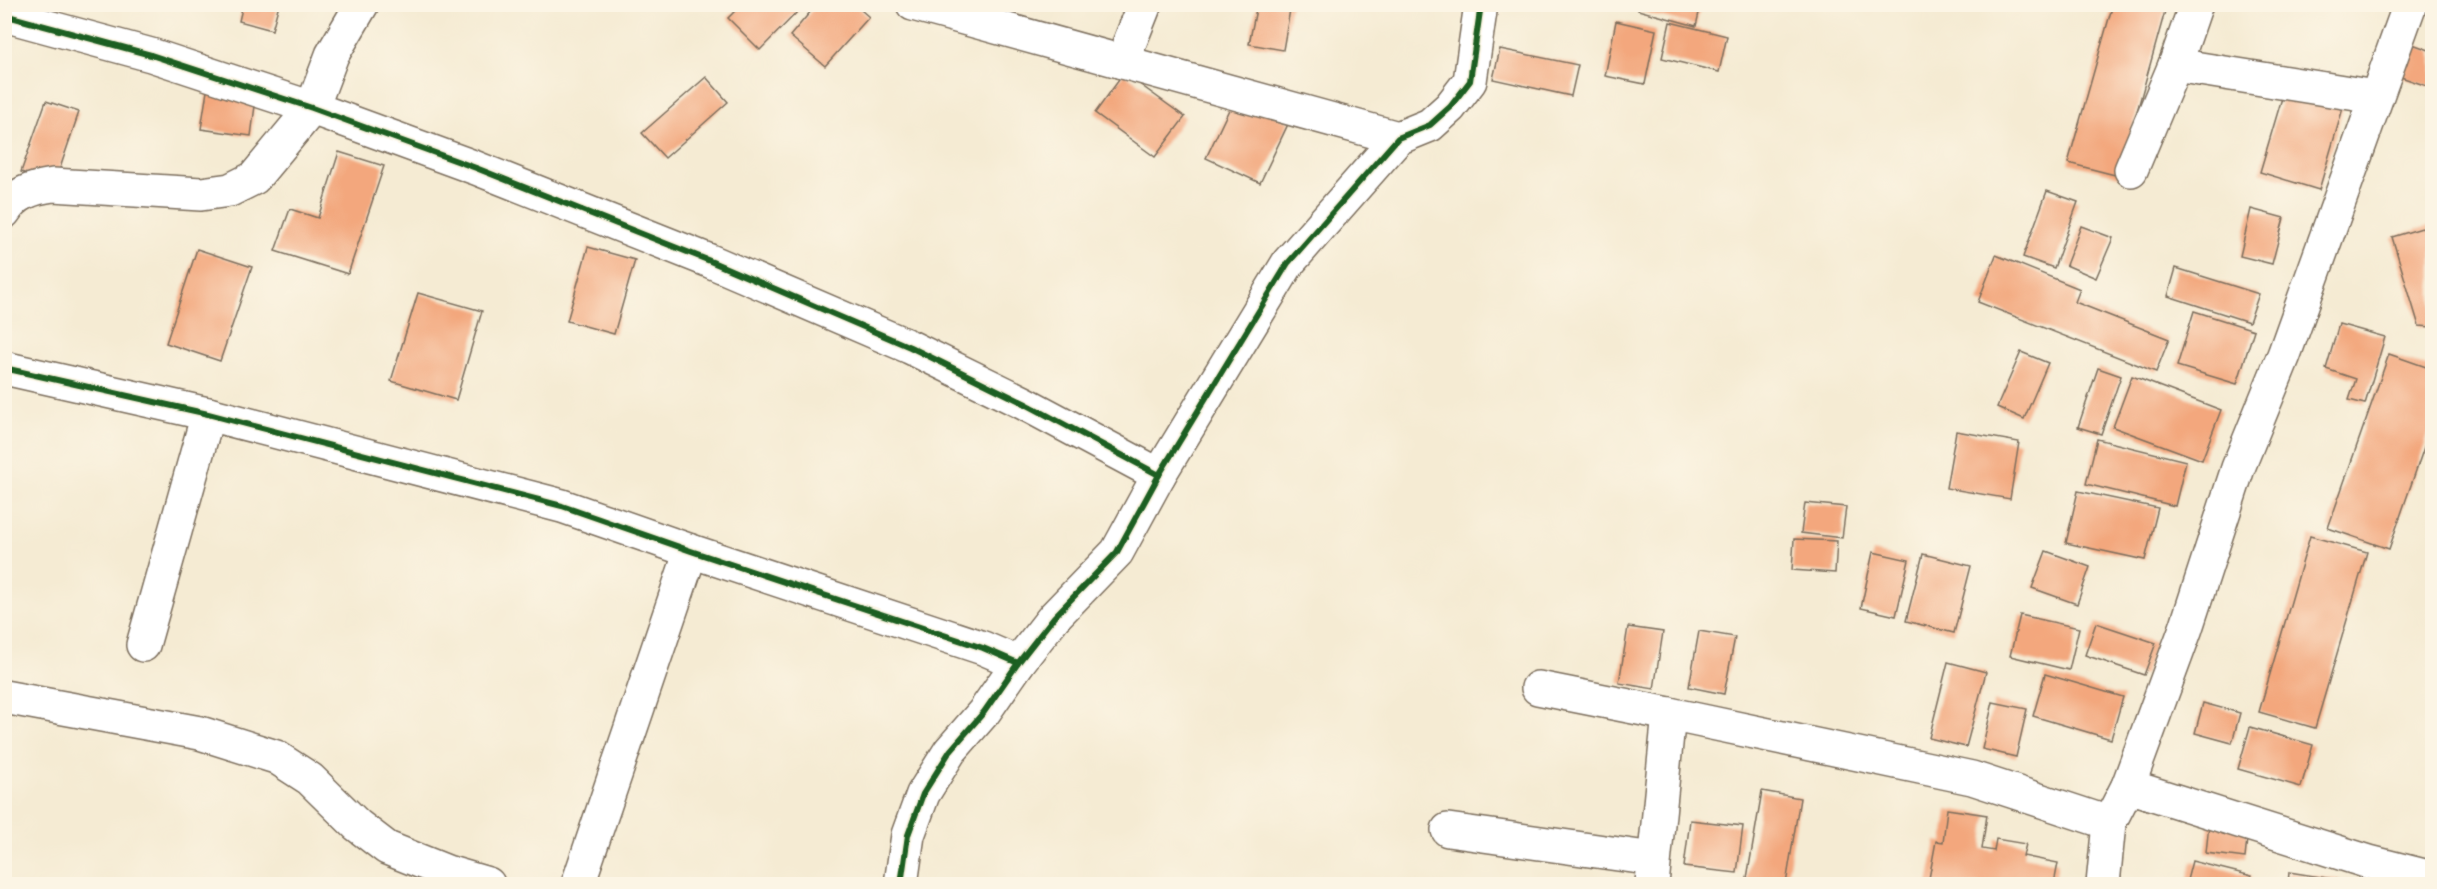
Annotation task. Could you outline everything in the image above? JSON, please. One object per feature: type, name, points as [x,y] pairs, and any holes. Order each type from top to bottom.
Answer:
[{"type":"street","points":[[4,212],[21,194],[34,188],[53,186],[201,194],[230,190],[254,178],[312,108],[332,56],[362,4]]},
{"type":"street","points":[[913,4],[1398,138]]},
{"type":"street","points":[[1122,62],[1145,4]]},
{"type":"street","points":[[901,885],[909,835],[923,794],[950,751],[984,712],[1054,617],[1117,552],[1159,475],[1288,263],[1398,138],[1430,125],[1450,107],[1470,81],[1481,4]]},
{"type":"street","points":[[2131,170],[2175,65],[2196,4]]},
{"type":"street","points":[[2103,885],[2109,823],[2128,786],[2186,628],[2238,468],[2284,355],[2410,4]]},
{"type":"street","points":[[4,15],[151,54],[312,108],[476,168],[699,256],[910,347],[1023,403],[1159,475]]},
{"type":"street","points":[[2175,65],[2375,97]]},
{"type":"street","points":[[4,368],[208,414],[562,506],[983,648],[1018,663]]},
{"type":"street","points":[[143,645],[208,414]]},
{"type":"street","points":[[578,885],[690,551]]},
{"type":"street","points":[[1538,688],[1972,778],[2109,823]]},
{"type":"street","points":[[4,697],[200,733],[276,757],[310,779],[357,825],[387,848],[447,872],[488,885]]},
{"type":"street","points":[[1449,830],[1653,872],[1669,714]]},
{"type":"street","points":[[2128,786],[2369,862],[2433,878]]},
{"type":"building","points":[[243,4],[279,4],[272,30],[239,21]]},
{"type":"building","points":[[742,4],[805,4],[760,50],[728,18]]},
{"type":"building","points":[[817,4],[854,4],[869,17],[825,66],[790,36]]},
{"type":"building","points":[[1257,4],[1291,4],[1283,50],[1249,44]]},
{"type":"building","points":[[1640,4],[1701,4],[1696,26],[1638,10]]},
{"type":"building","points":[[2113,4],[2167,4],[2119,176],[2068,163]]},
{"type":"building","points":[[1616,21],[1656,30],[1645,84],[1605,76]]},
{"type":"building","points":[[1670,22],[1727,36],[1719,72],[1662,58]]},
{"type":"building","points":[[2407,42],[2432,51],[2430,87],[2395,75]]},
{"type":"building","points":[[1500,49],[1578,65],[1571,96],[1493,79]]},
{"type":"building","points":[[1124,73],[1185,117],[1155,157],[1095,113]]},
{"type":"building","points":[[706,77],[728,102],[665,158],[642,133]]},
{"type":"building","points":[[207,91],[256,98],[251,136],[201,129]]},
{"type":"building","points":[[2284,91],[2343,108],[2319,190],[2260,172]]},
{"type":"building","points":[[1235,97],[1289,122],[1260,183],[1206,158]]},
{"type":"building","points":[[46,101],[79,112],[55,183],[21,172]]},
{"type":"building","points":[[339,152],[384,166],[348,274],[275,251],[290,209],[318,218]]},
{"type":"building","points":[[2047,191],[2078,202],[2054,268],[2023,257]]},
{"type":"building","points":[[2251,209],[2284,218],[2272,264],[2240,256]]},
{"type":"building","points":[[2432,225],[2432,327],[2419,326],[2392,237]]},
{"type":"building","points":[[2081,226],[2113,238],[2096,278],[2066,265]]},
{"type":"building","points":[[588,247],[635,260],[614,334],[567,321]]},
{"type":"building","points":[[197,249],[252,267],[220,361],[166,343]]},
{"type":"building","points":[[1996,255],[2080,289],[2075,302],[2169,339],[2156,372],[1978,302]]},
{"type":"building","points":[[2176,268],[2259,294],[2249,322],[2168,296]]},
{"type":"building","points":[[418,293],[482,311],[456,400],[391,381]]},
{"type":"building","points":[[2194,311],[2254,330],[2237,384],[2177,366]]},
{"type":"building","points":[[2339,324],[2385,337],[2365,404],[2349,400],[2356,379],[2326,369]]},
{"type":"building","points":[[2021,352],[2048,363],[2024,419],[1997,407]]},
{"type":"building","points":[[2389,354],[2432,369],[2432,424],[2389,549],[2328,528]]},
{"type":"building","points":[[2098,368],[2121,376],[2101,434],[2078,427]]},
{"type":"building","points":[[2132,376],[2221,410],[2202,460],[2113,427]]},
{"type":"building","points":[[1956,431],[2019,442],[2010,499],[1946,488]]},
{"type":"building","points":[[2097,439],[2186,461],[2175,506],[2086,484]]},
{"type":"building","points":[[2078,491],[2158,508],[2145,560],[2066,543]]},
{"type":"building","points":[[1805,503],[1846,507],[1842,538],[1801,533]]},
{"type":"building","points":[[2310,536],[2367,552],[2315,728],[2259,712]]},
{"type":"building","points":[[1794,539],[1837,541],[1835,573],[1792,570]]},
{"type":"building","points":[[2046,551],[2090,567],[2077,604],[2032,588]]},
{"type":"building","points":[[1873,552],[1909,560],[1896,616],[1861,608]]},
{"type":"building","points":[[1923,554],[1971,566],[1954,633],[1906,621]]},
{"type":"building","points":[[2020,615],[2079,628],[2069,670],[2010,656]]},
{"type":"building","points":[[2096,623],[2156,643],[2144,675],[2085,655]]},
{"type":"building","points":[[1628,627],[1663,632],[1654,689],[1619,683]]},
{"type":"building","points":[[1699,631],[1735,637],[1724,694],[1689,687]]},
{"type":"building","points":[[1948,662],[1986,672],[1966,747],[1929,738]]},
{"type":"building","points":[[2045,674],[2123,697],[2111,739],[2033,716]]},
{"type":"building","points":[[1993,702],[2027,709],[2016,757],[1982,749]]},
{"type":"building","points":[[2203,703],[2240,713],[2232,743],[2195,733]]},
{"type":"building","points":[[2250,727],[2313,745],[2301,787],[2238,769]]},
{"type":"building","points":[[1762,791],[1800,798],[1786,884],[1746,884]]},
{"type":"building","points":[[1947,809],[1987,815],[1982,849],[1994,851],[1996,839],[2026,844],[2023,856],[2058,863],[2054,884],[1928,884],[1936,841],[1943,842]]},
{"type":"building","points":[[1690,820],[1743,826],[1737,873],[1684,867]]},
{"type":"building","points":[[2209,824],[2248,829],[2245,858],[2206,853]]},
{"type":"building","points":[[2192,861],[2252,876],[2250,884],[2186,884]]},
{"type":"building","points":[[2289,872],[2340,880],[2339,884],[2288,884]]},
{"type":"cycle path","points":[[901,884],[908,835],[923,794],[950,751],[984,712],[1054,617],[1117,552],[1159,475],[1288,263],[1398,138],[1430,125],[1450,107],[1470,81],[1481,4]]},
{"type":"cycle path","points":[[4,15],[151,55],[312,108],[476,168],[710,261],[910,347],[1024,403],[1159,475]]},
{"type":"cycle path","points":[[4,368],[208,414],[562,506],[983,648],[1018,663]]}]
